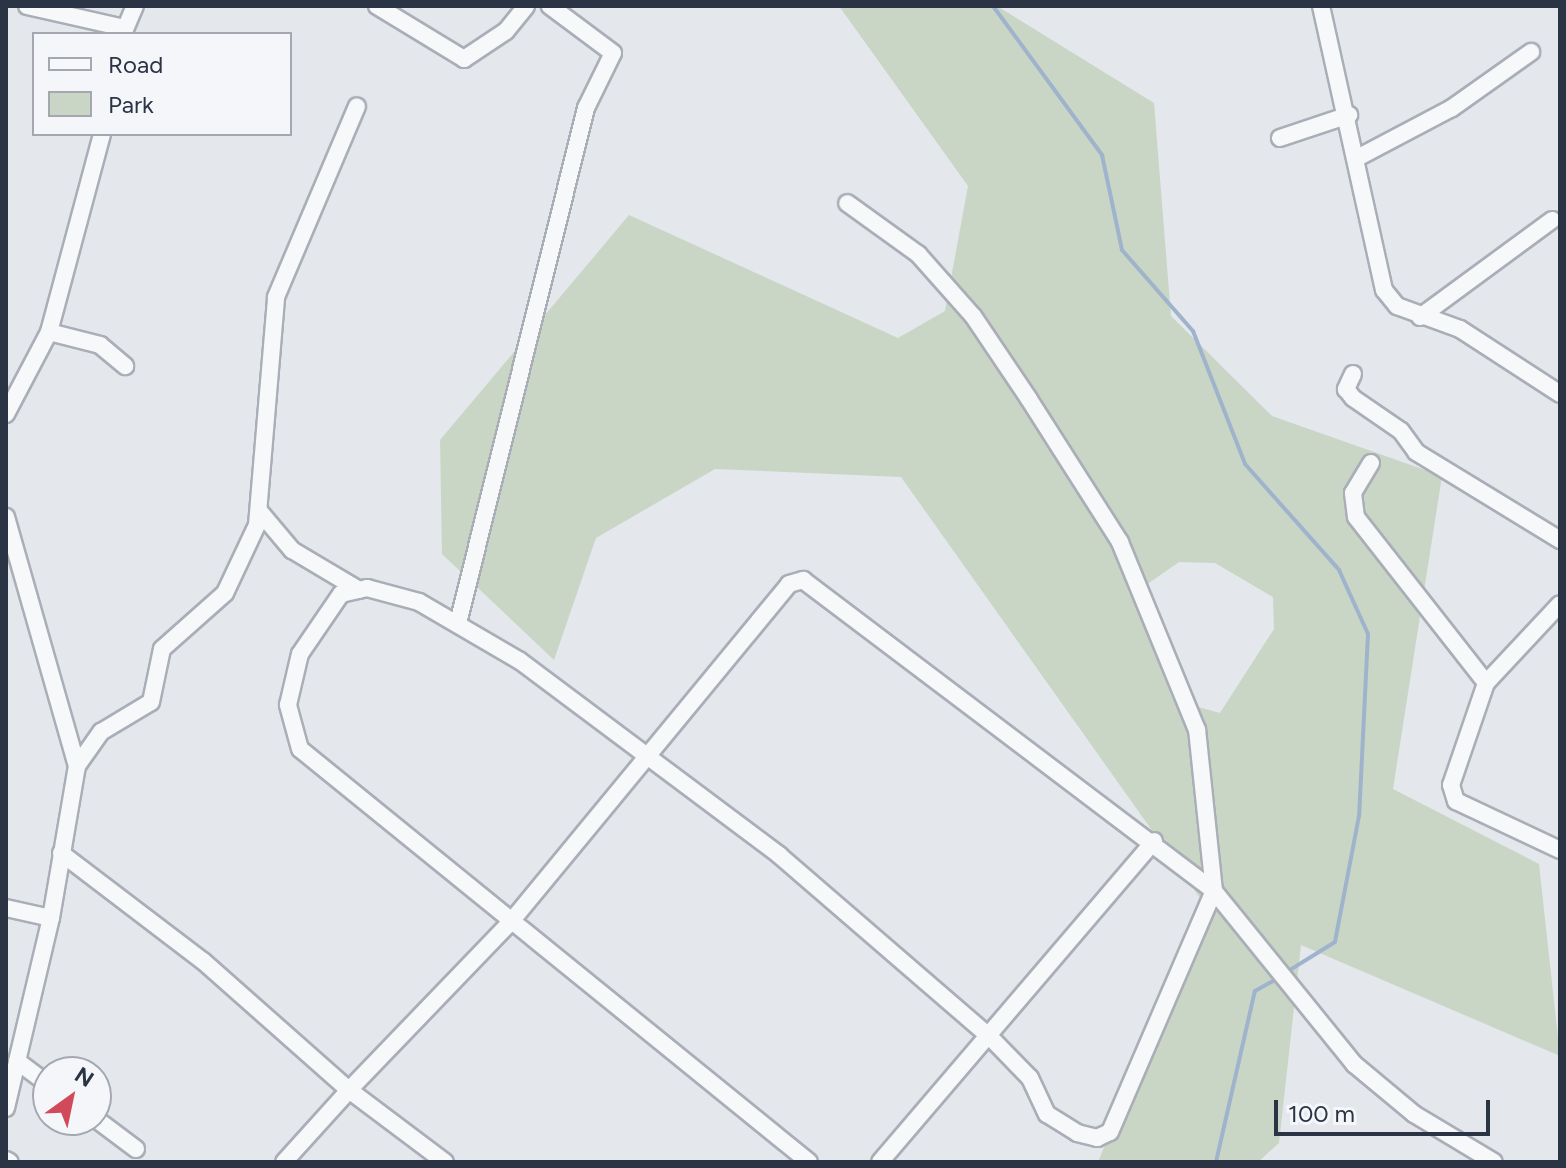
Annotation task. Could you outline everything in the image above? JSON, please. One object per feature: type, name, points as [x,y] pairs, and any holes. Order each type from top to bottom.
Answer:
[{"type":"street","points":[[27,6],[124,31],[135,6]]},
{"type":"street","points":[[377,6],[464,59],[506,31],[526,6]]},
{"type":"street","points":[[458,623],[586,108],[613,53],[550,6]]},
{"type":"street","points":[[1321,6],[1359,157],[1375,267],[1397,306],[1420,317],[1460,329],[1560,394]]},
{"type":"street","points":[[1359,157],[1452,108],[1531,52]]},
{"type":"street","points":[[6,1108],[51,918],[77,766],[101,732],[151,702],[162,649],[225,593],[259,510],[276,297],[357,106]]},
{"type":"street","points":[[1280,138],[1349,115]]},
{"type":"street","points":[[6,414],[49,332],[101,136]]},
{"type":"street","points":[[809,1162],[667,1040],[509,924],[300,749],[289,730],[300,654],[321,613],[341,594],[359,590],[389,591],[458,623],[779,855],[990,1037],[1030,1078],[1047,1114],[1077,1133],[1097,1138],[1110,1132],[1214,891],[1197,730],[1120,542],[973,316],[918,254],[847,203]]},
{"type":"street","points":[[1420,317],[1552,220]]},
{"type":"street","points":[[49,332],[100,345],[125,366]]},
{"type":"street","points":[[1353,374],[1346,389],[1353,398],[1401,431],[1416,452],[1560,540]]},
{"type":"street","points":[[1371,463],[1353,493],[1356,517],[1486,683]]},
{"type":"street","points":[[259,510],[269,530],[292,550],[359,590]]},
{"type":"street","points":[[7,521],[77,766]]},
{"type":"street","points":[[284,1162],[509,924],[789,584],[803,580],[1154,841],[1214,891],[1382,1092],[1494,1162]]},
{"type":"street","points":[[1560,604],[1486,683],[1451,785],[1456,801],[1560,850]]},
{"type":"street","points":[[880,1162],[990,1037],[1154,841]]},
{"type":"street","points":[[61,853],[203,961],[349,1090],[445,1162]]},
{"type":"street","points":[[6,908],[51,918]]},
{"type":"street","points":[[17,1061],[32,1072]]},
{"type":"street","points":[[112,1131],[136,1149]]},
{"type":"green space","points":[[839,6],[997,6],[1154,103],[1171,316],[1272,416],[1442,476],[1393,789],[1539,864],[1560,1056],[1301,945],[1279,1143],[1258,1162],[1098,1162],[1205,905],[901,477],[715,469],[596,538],[554,660],[442,554],[440,440],[629,215],[898,338],[945,311],[968,186]],"holes":[[[1179,562],[1215,563],[1273,597],[1274,629],[1220,713],[1173,700],[1133,594]]]},
{"type":"waterway","points":[[993,6],[1102,155],[1122,250],[1193,331],[1245,464],[1339,570],[1368,634],[1359,816],[1335,942],[1285,973]]},
{"type":"waterway","points":[[1216,1162],[1255,991],[1278,978]]}]
